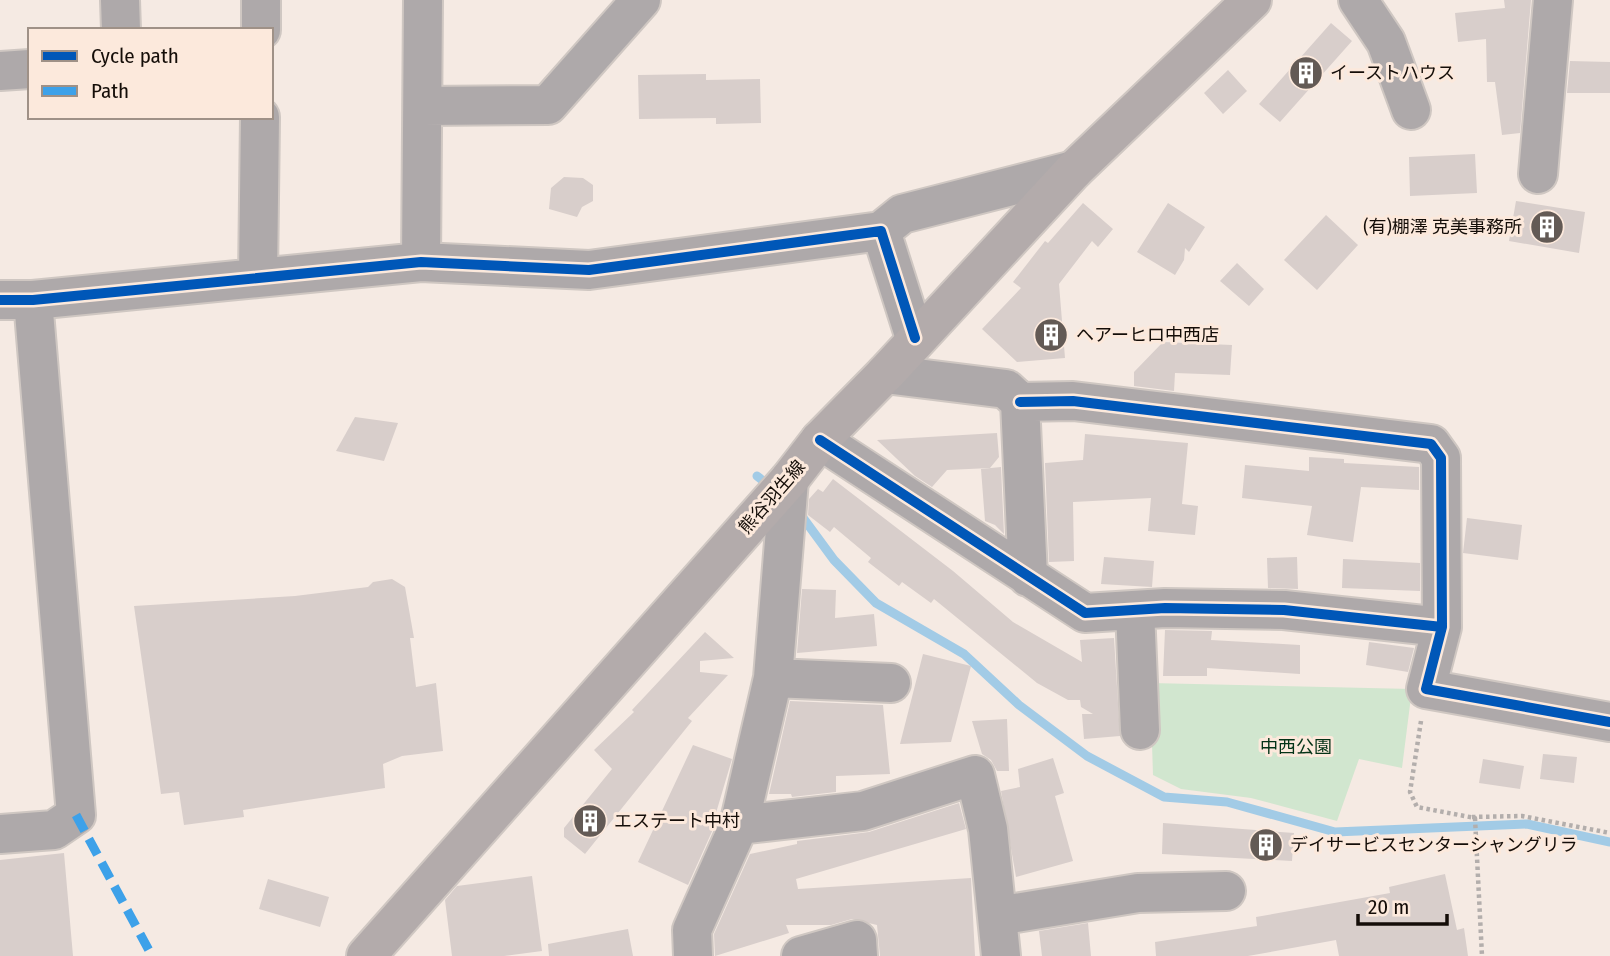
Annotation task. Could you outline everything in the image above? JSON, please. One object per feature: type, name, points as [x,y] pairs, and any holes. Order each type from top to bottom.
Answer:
[{"type":"main road","name":"熊谷羽生線","points":[[1177,71],[1242,0]]},
{"type":"main road","name":"熊谷羽生線","points":[[366,956],[782,497],[820,440],[885,374],[915,338],[1074,170],[1252,0]]},
{"type":"main road","name":"熊谷羽生線","points":[[353,956],[467,843]]},
{"type":"street","points":[[120,0],[121,28]]},
{"type":"street","points":[[261,0],[261,28]]},
{"type":"street","points":[[421,262],[423,0]]},
{"type":"street","points":[[422,106],[548,105],[642,0]]},
{"type":"street","points":[[1358,0],[1386,42],[1411,110]]},
{"type":"street","points":[[1538,174],[1553,0]]},
{"type":"street","points":[[0,71],[28,69]]},
{"type":"street","points":[[258,278],[260,119]]},
{"type":"street","points":[[0,834],[54,830],[75,815],[25,307],[258,278],[421,262],[589,270],[881,231],[902,214],[1074,170]]},
{"type":"street","points":[[881,231],[915,338]]},
{"type":"street","points":[[885,374],[1006,389],[1020,402],[1073,401],[1431,444],[1441,458],[1442,627],[1426,689],[1610,722]]},
{"type":"street","points":[[1020,402],[1028,577]]},
{"type":"street","points":[[820,440],[1085,612],[1284,610],[1442,627]]},
{"type":"street","points":[[693,956],[692,930],[739,825],[773,678],[782,497]]},
{"type":"street","points":[[1135,610],[1140,730]]},
{"type":"street","points":[[773,678],[891,683]]},
{"type":"street","points":[[739,825],[863,811],[975,775],[988,829],[1001,956]]},
{"type":"street","points":[[998,916],[1138,893],[1226,891]]},
{"type":"street","points":[[801,956],[857,940],[858,956]]},
{"type":"path","points":[[1426,689],[1410,792],[1417,807],[1473,817],[1522,816],[1610,833]]},
{"type":"path","points":[[1473,817],[1482,956]]},
{"type":"green space","name":"中西公園","points":[[1150,683],[1412,689],[1402,768],[1359,759],[1337,821],[1251,798],[1181,789],[1153,775]]},
{"type":"building","points":[[1504,0],[1531,0],[1520,133],[1502,135],[1495,82],[1487,82],[1486,39],[1458,42],[1455,13],[1505,8]]},
{"type":"building","name":"イーストハウス","points":[[1331,23],[1352,41],[1280,122],[1259,104]]},
{"type":"building","points":[[1570,61],[1610,62],[1610,93],[1567,93]]},
{"type":"building","points":[[1228,70],[1247,91],[1223,114],[1204,93]]},
{"type":"building","points":[[706,74],[706,80],[760,79],[761,123],[716,124],[716,118],[639,119],[638,75]]},
{"type":"building","points":[[1475,154],[1477,193],[1410,196],[1409,157]]},
{"type":"building","points":[[564,177],[583,178],[593,185],[593,201],[582,207],[577,217],[549,209],[551,188]]},
{"type":"building","name":"(有)棚澤 克美事務所","points":[[1516,201],[1585,212],[1579,253],[1509,241]]},
{"type":"building","points":[[1083,203],[1113,229],[1098,247],[1092,241],[1059,284],[1065,358],[1017,362],[982,329],[1021,288],[1013,282],[1045,241],[1048,243]]},
{"type":"building","points":[[1168,203],[1205,227],[1189,252],[1185,248],[1184,260],[1175,275],[1137,252]]},
{"type":"building","points":[[1326,215],[1358,245],[1317,290],[1284,260]]},
{"type":"building","points":[[1237,263],[1264,289],[1249,306],[1220,281]]},
{"type":"building","points":[[1163,342],[1232,345],[1230,375],[1175,373],[1174,391],[1134,386],[1134,372]]},
{"type":"building","points":[[355,417],[398,423],[384,461],[336,451]]},
{"type":"building","points":[[997,433],[999,457],[990,468],[947,470],[932,487],[915,476],[877,440]]},
{"type":"building","points":[[1085,434],[1188,443],[1182,504],[1198,506],[1195,535],[1148,531],[1151,498],[1073,502],[1074,561],[1049,562],[1045,463],[1083,460]]},
{"type":"building","points":[[1309,457],[1344,459],[1344,463],[1419,467],[1419,490],[1361,487],[1353,542],[1307,535],[1312,506],[1242,498],[1245,465],[1309,471]]},
{"type":"building","points":[[1001,467],[1004,534],[995,525],[985,521],[981,469]]},
{"type":"building","points":[[833,479],[953,571],[1013,622],[1082,662],[1080,640],[1114,638],[1120,736],[1084,739],[1082,714],[1093,714],[1081,707],[1080,700],[1068,700],[1037,683],[934,599],[931,603],[902,582],[899,586],[868,562],[871,558],[834,527],[830,532],[808,515],[809,499],[818,489],[823,492]]},
{"type":"building","points":[[1467,518],[1522,525],[1518,560],[1463,553]]},
{"type":"building","points":[[1104,557],[1154,561],[1152,587],[1101,584]]},
{"type":"building","points":[[1297,557],[1298,589],[1268,588],[1267,558]]},
{"type":"building","points":[[1343,559],[1420,563],[1420,591],[1342,588]]},
{"type":"building","points":[[392,579],[405,587],[414,638],[410,638],[416,687],[436,683],[443,751],[402,756],[383,764],[385,788],[243,810],[244,817],[184,825],[179,792],[161,794],[134,606],[295,596],[368,587],[373,582]]},
{"type":"building","points":[[802,589],[836,590],[835,618],[874,614],[877,646],[797,653]]},
{"type":"building","points":[[1165,630],[1212,631],[1211,640],[1300,645],[1300,674],[1207,668],[1207,676],[1163,676]]},
{"type":"building","points":[[705,632],[734,658],[700,661],[700,672],[728,675],[688,718],[692,721],[585,854],[564,837],[564,828],[612,769],[594,750],[634,712],[632,710]]},
{"type":"building","points":[[1369,642],[1414,648],[1408,672],[1366,665]]},
{"type":"building","points":[[923,654],[971,666],[951,742],[900,744]]},
{"type":"building","points":[[790,701],[883,705],[890,774],[836,776],[836,792],[792,797],[791,794],[769,794]]},
{"type":"building","points":[[1007,719],[1009,771],[997,771],[991,760],[982,754],[972,721]]},
{"type":"building","points":[[693,745],[732,759],[716,813],[718,818],[688,885],[638,862]]},
{"type":"building","points":[[1543,754],[1577,757],[1574,783],[1540,779]]},
{"type":"building","points":[[1053,758],[1064,793],[1055,796],[1073,861],[1016,877],[1001,791],[1020,787],[1018,769]]},
{"type":"building","points":[[1483,759],[1524,766],[1520,789],[1479,783]]},
{"type":"building","points":[[959,803],[966,829],[796,879],[798,889],[971,878],[975,956],[880,956],[877,925],[852,919],[831,925],[786,925],[789,933],[715,956],[714,934],[750,854],[797,844],[797,841],[869,832]]},
{"type":"building","points":[[1163,823],[1294,833],[1292,861],[1162,854]]},
{"type":"building","points":[[64,853],[73,956],[0,956],[0,860]]},
{"type":"building","points":[[1445,874],[1457,930],[1464,928],[1468,956],[1339,956],[1336,940],[1248,956],[1156,956],[1155,942],[1257,926],[1256,917],[1390,893],[1389,887]]},
{"type":"building","points":[[532,876],[542,951],[504,956],[452,956],[445,900],[457,886]]},
{"type":"building","points":[[268,879],[329,897],[320,927],[259,909]]},
{"type":"building","points":[[1088,923],[1091,956],[1042,956],[1039,931]]},
{"type":"building","points":[[628,929],[633,956],[549,956],[548,944]]},
{"type":"waterway","points":[[757,476],[772,488]]},
{"type":"waterway","points":[[798,511],[834,560],[876,603],[964,654],[1019,705],[1087,756],[1164,797],[1227,802],[1335,832],[1527,824],[1610,842]]},
{"type":"marked path","points":[[76,815],[152,956]]},
{"type":"cycle path","points":[[0,300],[33,300],[421,262],[589,270],[881,231],[915,338]]},
{"type":"cycle path","points":[[1020,402],[1073,401],[1431,444],[1441,458],[1442,627],[1426,689],[1610,722]]},
{"type":"cycle path","points":[[820,440],[1085,613],[1165,608],[1284,610],[1442,627]]},
{"type":"place","name":"イーストハウス","points":[[1306,73]]},
{"type":"place","name":"(有)棚澤 克美事務所","points":[[1547,227]]},
{"type":"place","name":"ヘアーヒロ中西店","points":[[1051,335]]},
{"type":"place","name":"エステート中村","points":[[590,821]]},
{"type":"place","name":"デイサービスセンターシャングリラ","points":[[1266,845]]}]
